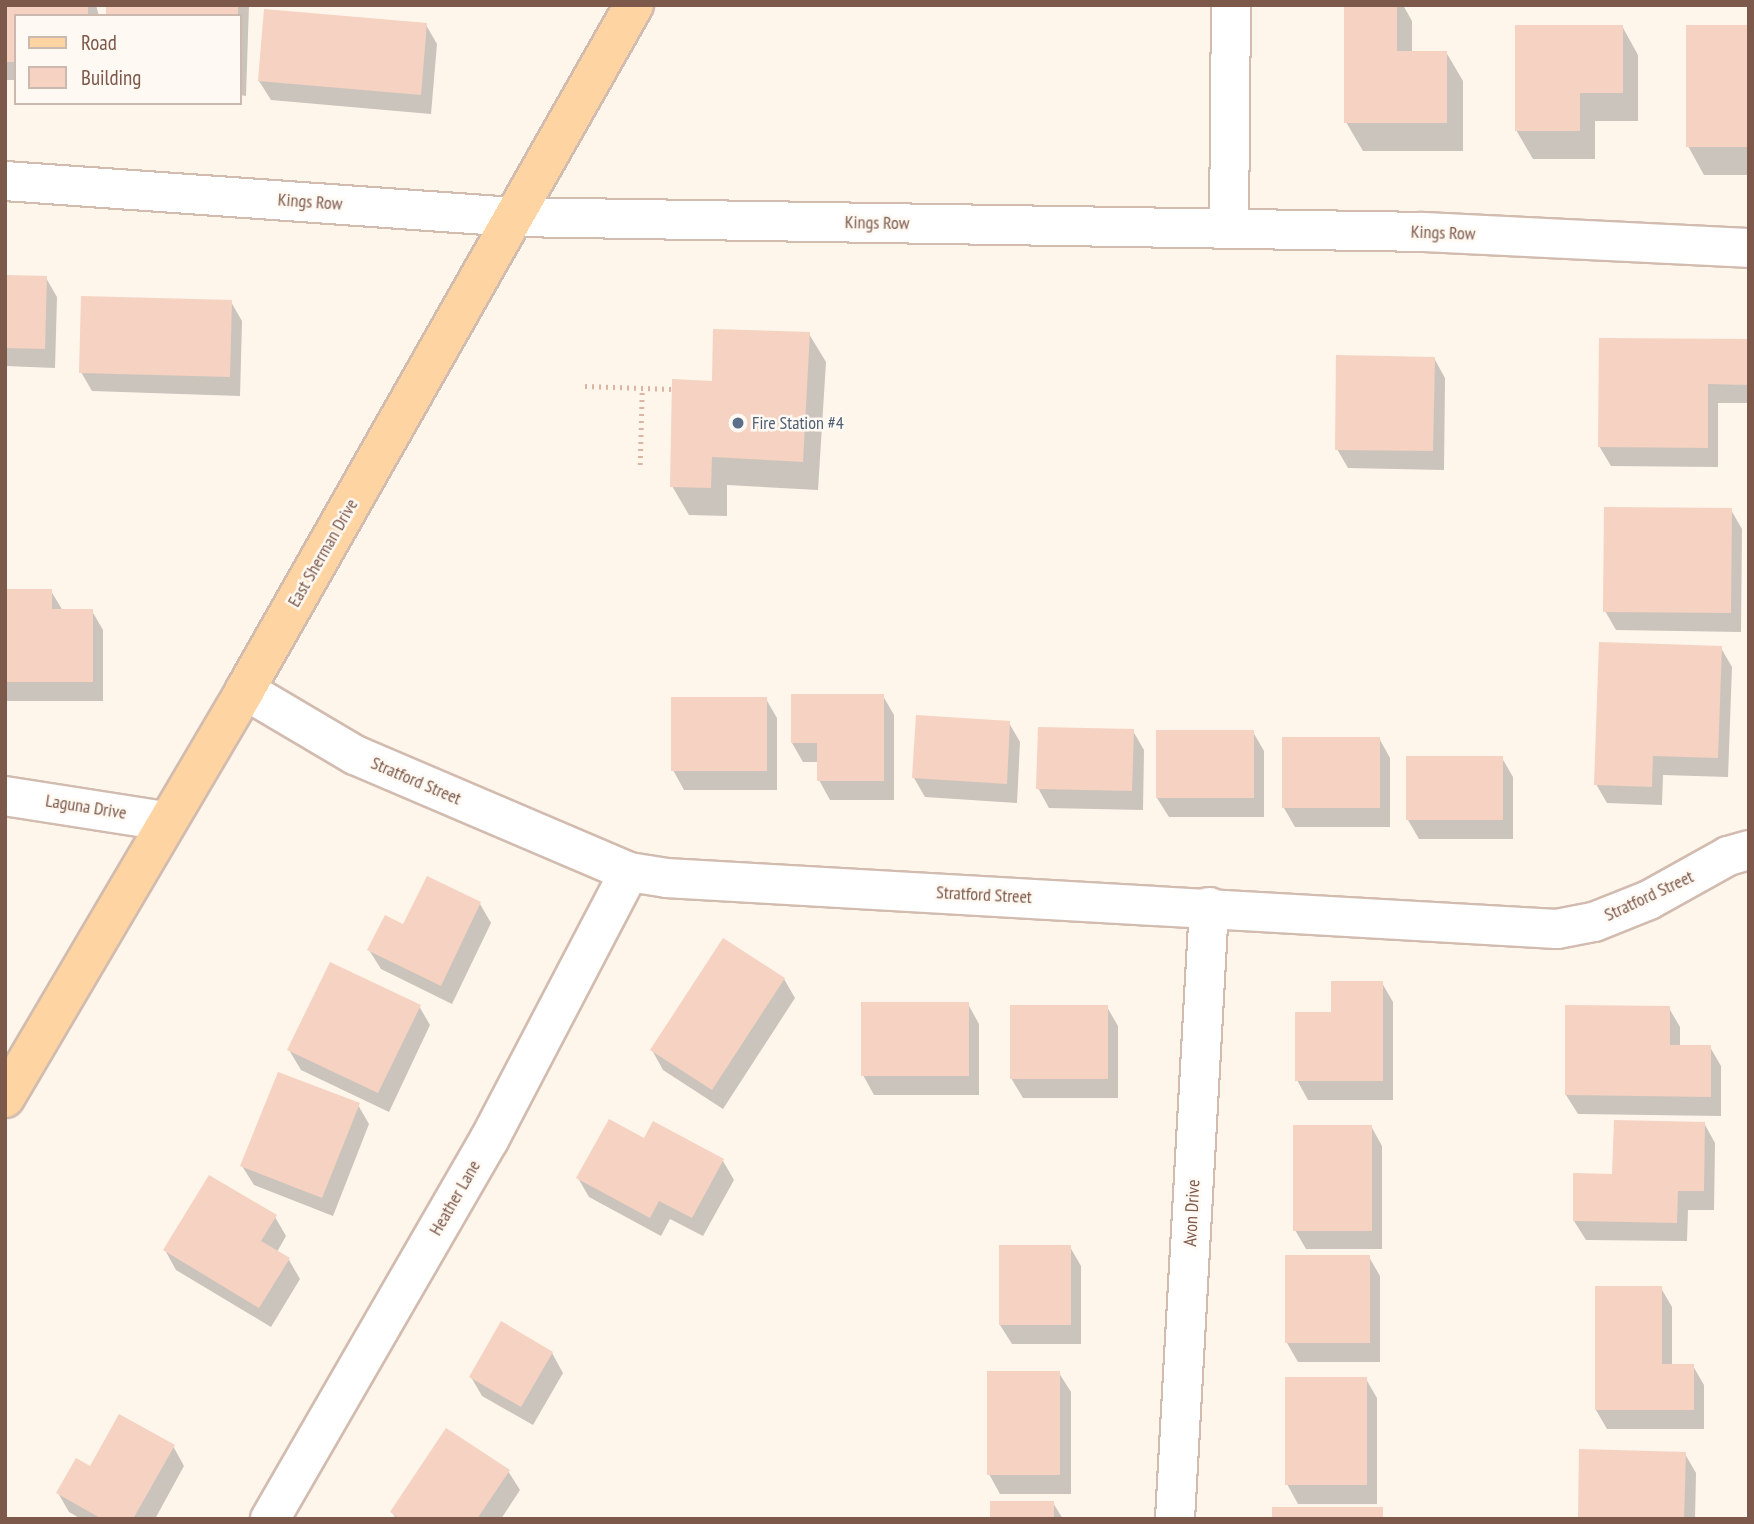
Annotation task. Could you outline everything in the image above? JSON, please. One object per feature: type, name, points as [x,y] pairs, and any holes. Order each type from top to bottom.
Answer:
[{"type":"main road","name":"East Sherman Drive","points":[[5,1098],[165,821],[245,690],[634,5]]},
{"type":"street","points":[[1229,229],[1231,5]]},
{"type":"street","name":"Kings Row","points":[[5,181],[513,217],[1423,232],[1749,248]]},
{"type":"street","name":"Stratford Street","points":[[245,690],[355,755],[629,872],[666,878],[1557,929],[1594,922],[1649,900],[1728,856],[1749,850]]},
{"type":"street","name":"Laguna Drive","points":[[5,796],[165,821]]},
{"type":"street","name":"Heather Lane","points":[[270,1519],[489,1140],[629,872]]},
{"type":"street","name":"Avon Drive","points":[[1175,1519],[1209,907]]},
{"type":"path","points":[[585,386],[672,388]]},
{"type":"path","points":[[640,465],[642,388]]},
{"type":"building","points":[[5,5],[88,5],[88,14],[14,14],[14,62],[5,62]]},
{"type":"building","points":[[106,5],[238,5],[238,14],[106,14]]},
{"type":"building","points":[[1344,5],[1397,5],[1397,51],[1447,51],[1447,123],[1344,123]]},
{"type":"building","points":[[264,9],[427,23],[421,95],[258,81]]},
{"type":"building","points":[[1515,25],[1623,25],[1623,93],[1580,93],[1580,131],[1515,131]]},
{"type":"building","points":[[1686,25],[1749,25],[1749,147],[1686,147]]},
{"type":"building","points":[[5,275],[47,276],[45,349],[5,348]]},
{"type":"building","points":[[81,296],[232,300],[230,377],[79,373]]},
{"type":"building","name":"Fire Station #4","points":[[713,329],[810,332],[803,462],[712,457],[711,488],[670,487],[672,379],[712,381]]},
{"type":"building","points":[[1599,338],[1749,339],[1749,385],[1708,384],[1708,448],[1598,447]]},
{"type":"building","points":[[1336,355],[1435,357],[1433,451],[1335,450]]},
{"type":"building","points":[[1604,507],[1732,508],[1731,613],[1603,612]]},
{"type":"building","points":[[5,589],[52,589],[52,609],[93,609],[93,682],[5,682]]},
{"type":"building","points":[[1599,642],[1722,646],[1718,758],[1653,756],[1652,787],[1594,785]]},
{"type":"building","points":[[791,694],[884,694],[884,781],[817,781],[817,743],[791,743]]},
{"type":"building","points":[[671,697],[767,697],[767,771],[671,771]]},
{"type":"building","points":[[916,715],[1010,721],[1007,784],[912,778]]},
{"type":"building","points":[[1038,727],[1134,729],[1132,791],[1036,789]]},
{"type":"building","points":[[1156,730],[1254,730],[1254,798],[1156,798]]},
{"type":"building","points":[[1282,737],[1380,737],[1380,808],[1282,808]]},
{"type":"building","points":[[1406,756],[1503,756],[1503,820],[1406,820]]},
{"type":"building","points":[[427,876],[481,902],[441,986],[367,950],[385,915],[403,924]]},
{"type":"building","points":[[723,938],[785,978],[712,1090],[650,1050]]},
{"type":"building","points":[[330,962],[421,1005],[378,1093],[287,1050]]},
{"type":"building","points":[[1331,981],[1383,981],[1383,1081],[1295,1081],[1295,1012],[1331,1012]]},
{"type":"building","points":[[861,1002],[969,1002],[969,1076],[861,1076]]},
{"type":"building","points":[[1010,1005],[1108,1005],[1108,1079],[1010,1079]]},
{"type":"building","points":[[1565,1005],[1670,1006],[1670,1045],[1711,1045],[1711,1097],[1565,1095]]},
{"type":"building","points":[[278,1072],[360,1103],[322,1198],[240,1166]]},
{"type":"building","points":[[609,1119],[644,1138],[653,1121],[724,1159],[692,1218],[659,1201],[650,1218],[576,1178]]},
{"type":"building","points":[[1614,1120],[1705,1122],[1704,1191],[1678,1191],[1677,1223],[1573,1221],[1573,1173],[1612,1174]]},
{"type":"building","points":[[1293,1125],[1372,1125],[1372,1231],[1293,1231]]},
{"type":"building","points":[[209,1175],[277,1215],[261,1241],[290,1258],[259,1308],[163,1250]]},
{"type":"building","points":[[999,1245],[1071,1245],[1071,1325],[999,1325]]},
{"type":"building","points":[[1285,1255],[1370,1255],[1370,1343],[1285,1343]]},
{"type":"building","points":[[1595,1286],[1662,1286],[1662,1364],[1694,1364],[1694,1410],[1595,1410]]},
{"type":"building","points":[[501,1321],[553,1352],[521,1407],[469,1377]]},
{"type":"building","points":[[987,1371],[1060,1371],[1060,1475],[987,1475]]},
{"type":"building","points":[[1285,1377],[1367,1377],[1367,1485],[1285,1485]]},
{"type":"building","points":[[119,1414],[175,1445],[133,1519],[102,1519],[56,1493],[76,1458],[90,1466]]},
{"type":"building","points":[[446,1428],[510,1470],[477,1519],[400,1519],[390,1512]]},
{"type":"building","points":[[1579,1449],[1686,1452],[1684,1519],[1578,1519]]},
{"type":"building","points":[[990,1501],[1054,1501],[1054,1519],[990,1519]]},
{"type":"building","points":[[1272,1507],[1383,1507],[1383,1519],[1272,1519]]},
{"type":"place","name":"Fire Station #4","points":[[738,423]]}]
